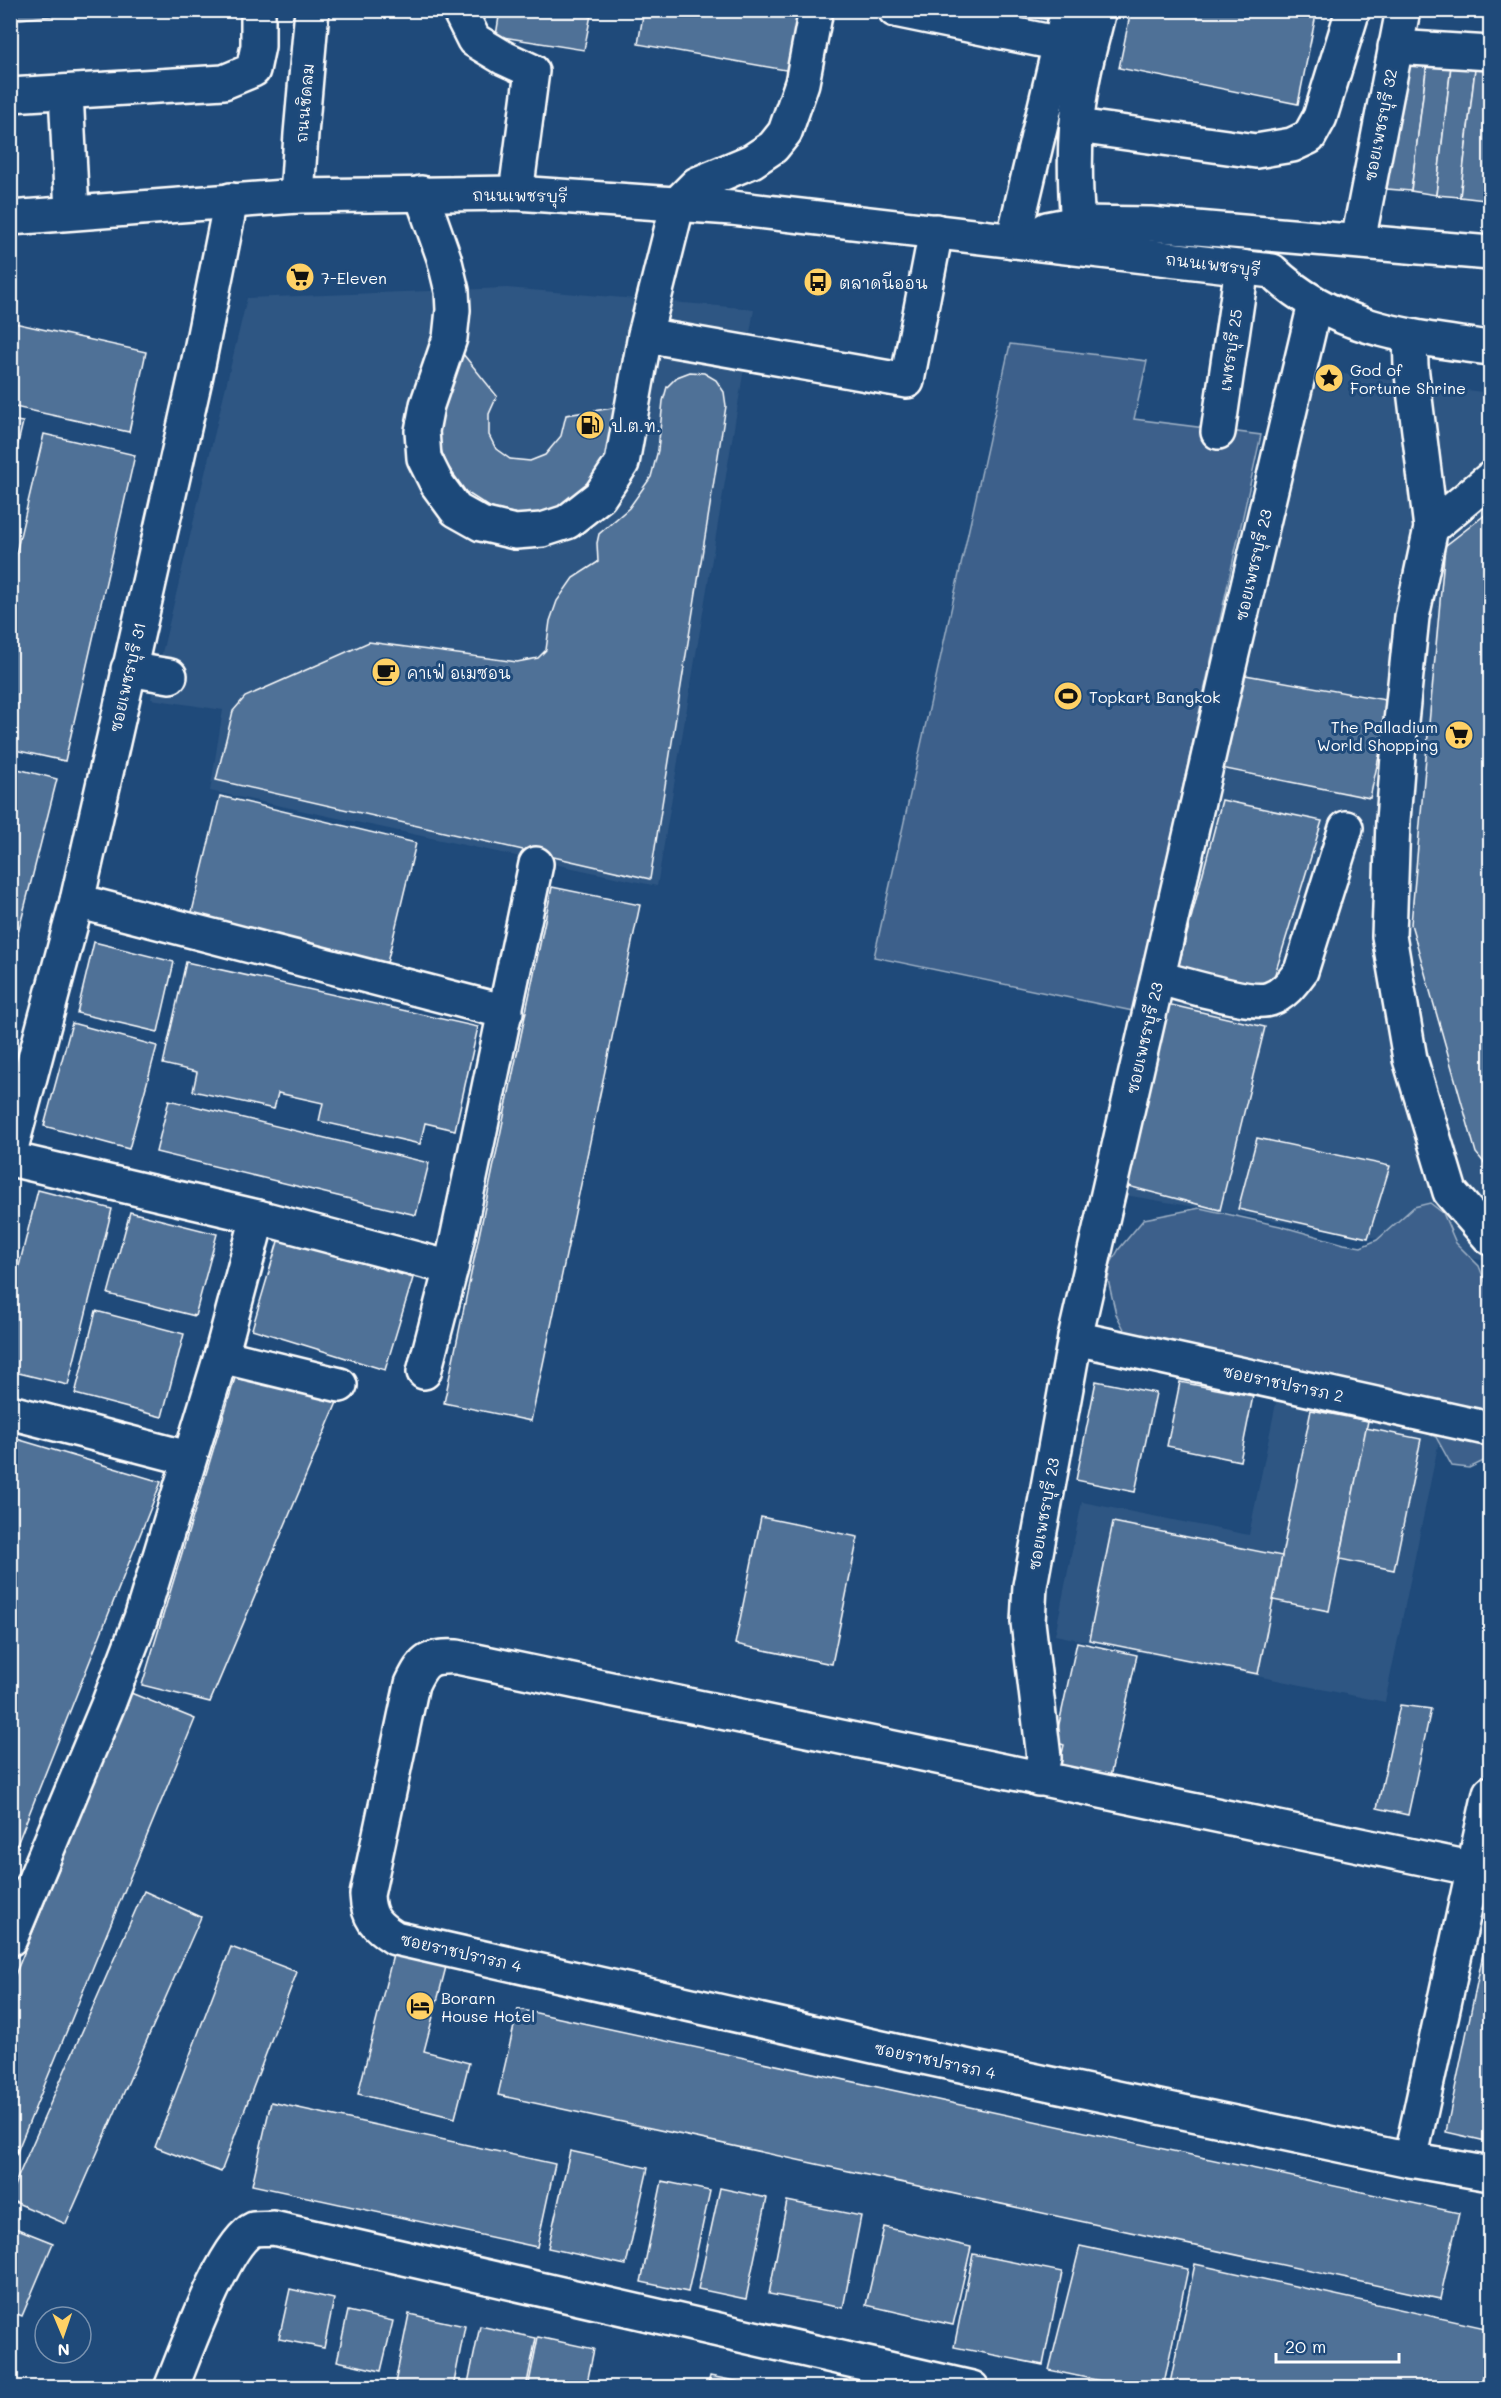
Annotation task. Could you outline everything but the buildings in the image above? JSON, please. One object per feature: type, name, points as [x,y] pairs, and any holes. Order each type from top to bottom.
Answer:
[{"type":"street","points":[[10,95],[224,82],[253,70],[258,46],[258,10]]},
{"type":"street","name":"ถนนชิดลม","points":[[297,196],[312,10]]},
{"type":"street","points":[[459,10],[474,40],[532,71],[516,194]]},
{"type":"street","points":[[421,193],[444,258],[452,291],[453,310],[450,338],[427,405],[422,431],[424,459],[437,484],[456,510],[481,524],[515,532],[542,530],[567,522],[600,496],[622,463],[645,335],[678,203],[697,184],[753,161],[773,147],[785,132],[802,83],[816,10]]},
{"type":"street","points":[[895,10],[1061,44]]},
{"type":"street","points":[[1020,241],[1068,10]]},
{"type":"street","points":[[1078,223],[1075,190],[1077,126],[1081,87],[1099,10]]},
{"type":"street","points":[[1077,126],[1256,151],[1292,145],[1309,136],[1320,117],[1353,10]]},
{"type":"street","name":"ซอยเพชรบุรี 32","points":[[1358,241],[1403,10]]},
{"type":"street","points":[[1395,47],[1491,53]]},
{"type":"street","points":[[66,92],[72,212]]},
{"type":"street","name":"ถนนเพชรบุรี","points":[[10,218],[231,200],[421,193],[516,194],[678,203],[936,231],[1272,272],[1300,296],[1360,325],[1410,337],[1491,348]]},
{"type":"street","name":"ซอยเพชรบุรี 31","points":[[10,1152],[77,901],[196,375],[231,200]]},
{"type":"street","name":"ถนนเพชรบุรี","points":[[1020,241],[1047,228],[1078,223],[1150,224],[1491,253]]},
{"type":"street","points":[[645,335],[907,381],[936,231]]},
{"type":"street","name":"เพชรบุรี 25","points":[[1218,432],[1242,267]]},
{"type":"street","name":"ซอยเพชรบุรี 23","points":[[1038,1779],[1044,1758],[1028,1623],[1030,1586],[1075,1338],[1230,662],[1315,304]]},
{"type":"street","points":[[1410,337],[1411,366],[1431,528],[1412,617],[1393,820],[1389,936],[1410,1059],[1450,1192],[1491,1238]]},
{"type":"street","points":[[1431,528],[1491,479]]},
{"type":"street","points":[[128,669],[170,676]]},
{"type":"street","points":[[1158,978],[1246,1000],[1268,1000],[1287,989],[1301,971],[1346,828]]},
{"type":"street","points":[[424,1372],[451,1268],[536,864]]},
{"type":"street","points":[[77,901],[506,1012]]},
{"type":"street","points":[[10,1158],[258,1217],[451,1268]]},
{"type":"street","points":[[10,1939],[20,1892],[109,1702],[141,1617],[221,1356],[258,1217]]},
{"type":"street","name":"ซอยราชปรารภ 2","points":[[1075,1338],[1491,1429]]},
{"type":"street","points":[[221,1356],[340,1385]]},
{"type":"street","points":[[10,1412],[188,1458]]},
{"type":"street","name":"ซอยราชปรารภ 4","points":[[1038,1779],[457,1657],[439,1656],[429,1659],[420,1667],[412,1684],[367,1895],[367,1910],[383,1930],[395,1938],[904,2054],[1410,2160],[1491,2174]]},
{"type":"street","points":[[1038,1779],[1474,1869]]},
{"type":"street","points":[[1410,2160],[1491,1793]]},
{"type":"street","points":[[171,2388],[224,2264],[237,2244],[254,2229],[273,2228],[972,2388]]},
{"type":"shaded area","points":[[507,288],[754,309],[657,886],[210,791],[223,710],[151,699],[247,298]]},
{"type":"shaded area","name":"Topkart Bangkok","points":[[1010,344],[1147,361],[1134,419],[1261,435],[1133,1011],[874,957]]},
{"type":"shaded area","points":[[1313,370],[1490,393],[1490,1262],[1372,1237],[1119,1194]]},
{"type":"shaded area","points":[[1430,1203],[1443,1213],[1456,1243],[1479,1266],[1490,1294],[1490,1458],[1469,1468],[1452,1466],[1436,1437],[1388,1417],[1128,1337],[1116,1314],[1108,1280],[1111,1263],[1119,1249],[1144,1219],[1200,1208],[1361,1247],[1377,1240],[1414,1207]]},
{"type":"shaded area","points":[[1277,1398],[1441,1431],[1385,1702],[1055,1635],[1082,1502],[1249,1535]]},
{"type":"place","name":"7-Eleven","points":[[300,277]]},
{"type":"place","name":"ตลาดนีออน","points":[[818,282]]},
{"type":"place","name":"God of Fortune Shrine","points":[[1329,378]]},
{"type":"place","name":"ป.ต.ท.","points":[[590,425]]},
{"type":"place","name":"คาเฟ่ อเมซอน","points":[[386,672]]},
{"type":"place","name":"Topkart Bangkok","points":[[1068,696]]},
{"type":"place","name":"The Palladium World Shopping","points":[[1459,735]]},
{"type":"place","name":"Borarn House Hotel","points":[[420,2006]]}]
